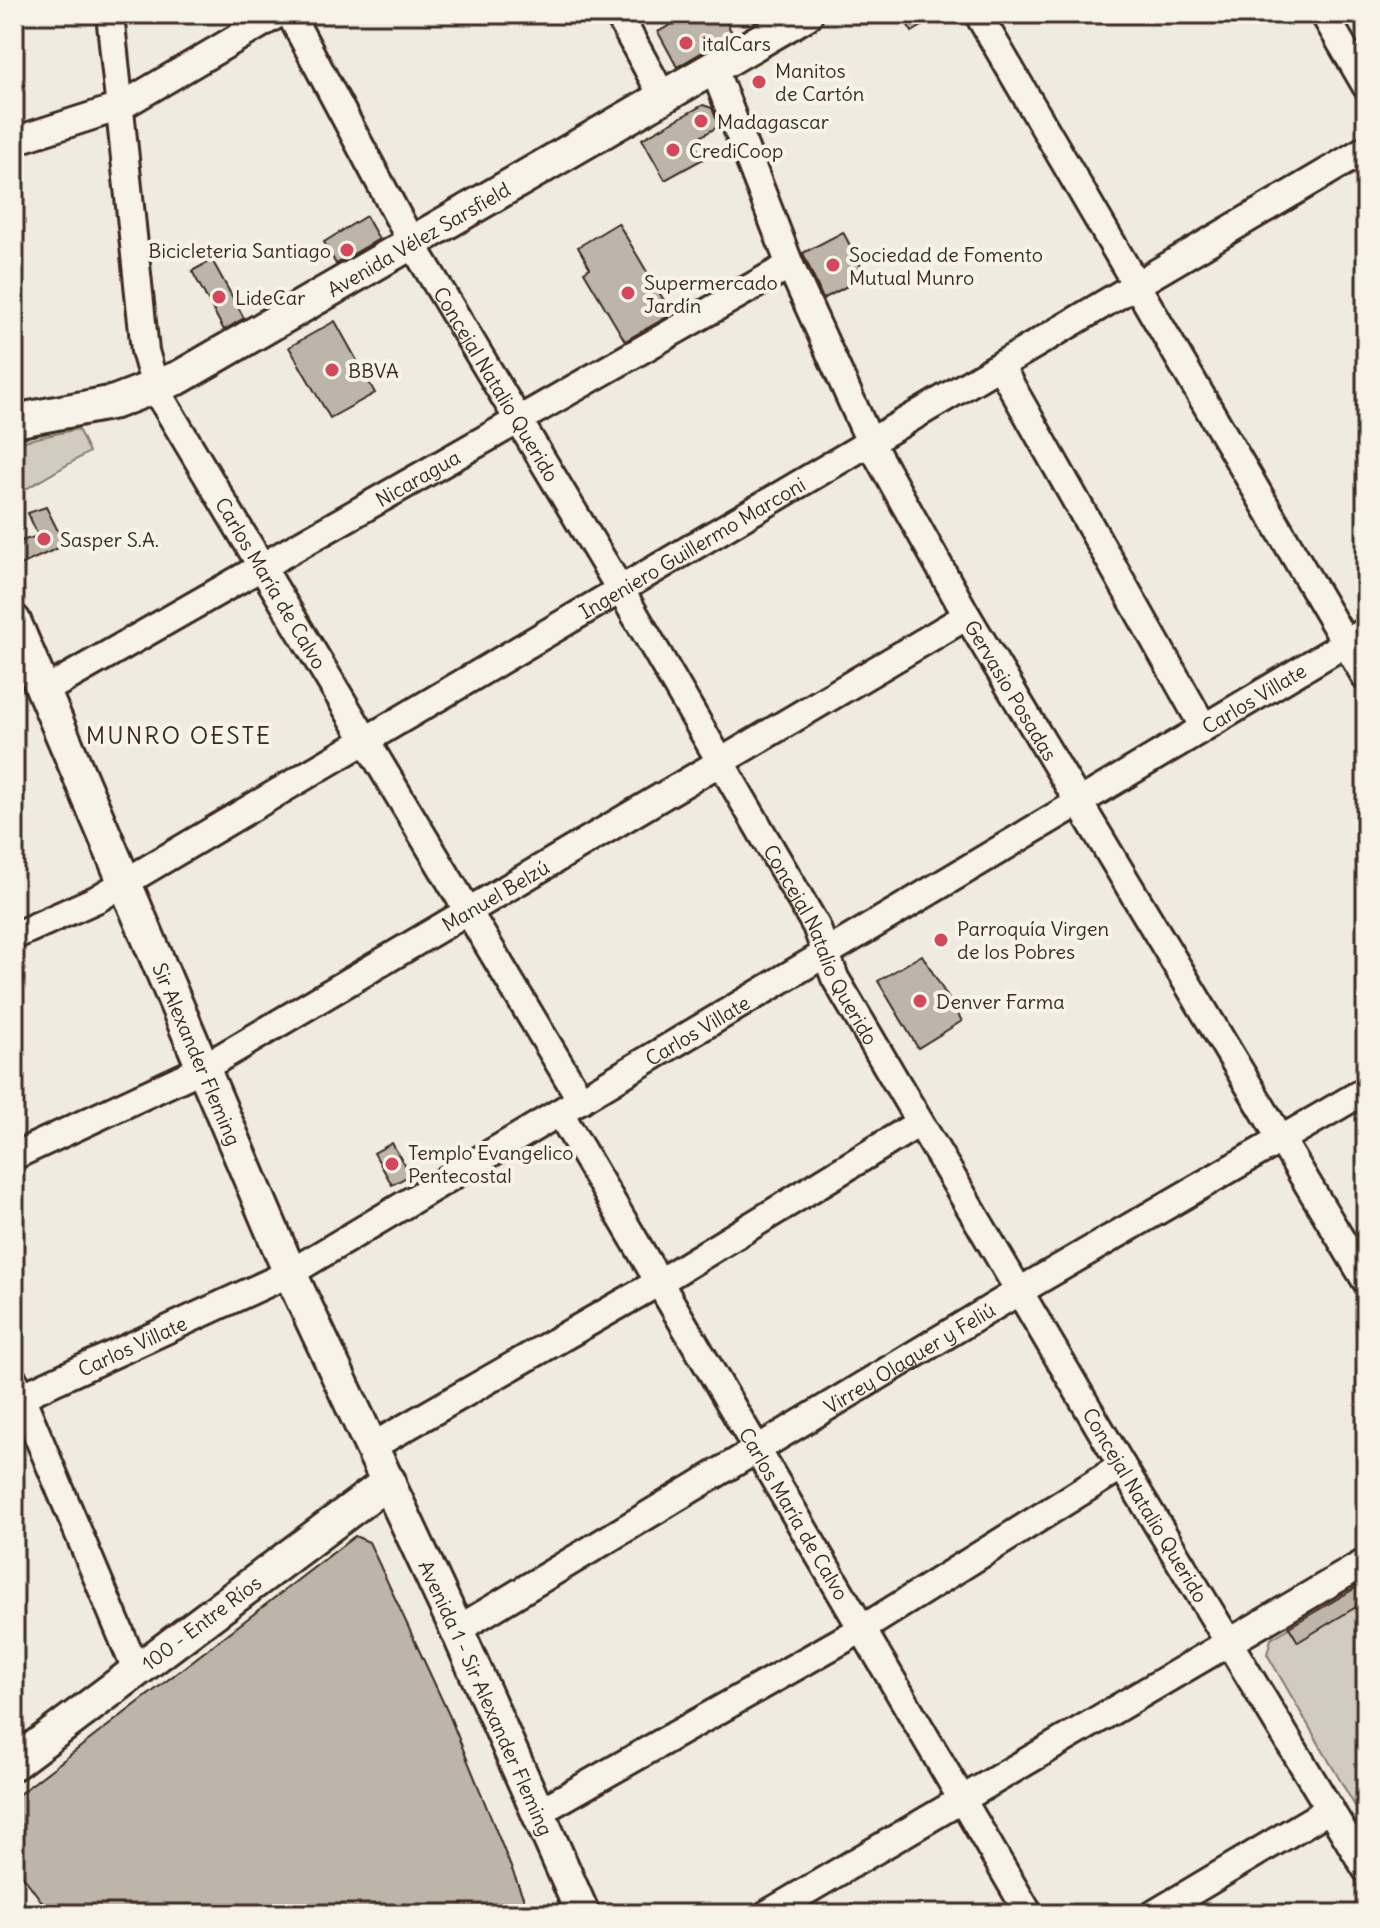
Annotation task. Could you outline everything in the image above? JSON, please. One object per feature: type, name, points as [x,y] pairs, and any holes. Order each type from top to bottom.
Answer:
[{"type":"main road","name":"Avenida Vélez Sarsfield","points":[[14,421],[115,402],[156,390],[806,14]]},
{"type":"main road","name":"Sir Alexander Fleming","points":[[14,621],[22,662],[44,691],[290,1273],[389,1481]]},
{"type":"main road","name":"100 - Entre Ríos","points":[[14,1763],[389,1481]]},
{"type":"main road","name":"Avenida 1 - Sir Alexander Fleming","points":[[389,1481],[583,1914]]},
{"type":"street","name":"Carlos María de Calvo","points":[[110,14],[145,351],[156,390],[468,913],[661,1281],[959,1799],[1029,1914]]},
{"type":"street","points":[[14,141],[120,107],[278,14]]},
{"type":"street","name":"Concejal Natalio Querido","points":[[290,14],[412,243],[620,589],[816,926],[824,955],[919,1123],[1366,1869]]},
{"type":"street","points":[[618,14],[663,97]]},
{"type":"street","points":[[978,14],[1138,285],[1356,637],[1366,678]]},
{"type":"street","points":[[1324,14],[1366,86]]},
{"type":"street","name":"Gervasio Posadas","points":[[714,69],[790,265],[870,442],[967,616],[1366,1281]]},
{"type":"street","name":"Ingeniero Guillermo Marconi","points":[[14,936],[97,899],[1366,149]]},
{"type":"street","name":"Nicaragua","points":[[44,691],[790,265]]},
{"type":"street","points":[[1000,366],[1203,726]]},
{"type":"street","name":"Manuel Belzú","points":[[14,1156],[203,1068],[967,616]]},
{"type":"street","name":"Carlos Villate","points":[[16,1392],[290,1273],[1078,800],[1356,637]]},
{"type":"street","name":"Virrey Olaguer y Feliú","points":[[457,1630],[1018,1292],[1366,1090]]},
{"type":"street","points":[[373,1446],[661,1281],[919,1123]]},
{"type":"street","points":[[16,1392],[136,1670]]},
{"type":"street","points":[[539,1812],[862,1629],[1122,1466]]},
{"type":"street","points":[[767,1914],[1366,1562]]},
{"type":"street","points":[[1154,1914],[1330,1809]]},
{"type":"shaded area","points":[[78,429],[89,452],[14,496],[14,443]]},
{"type":"shaded area","points":[[1366,1582],[1366,1825],[1267,1654],[1271,1639]]},
{"type":"building","name":"italCars","points":[[690,14],[721,14],[733,34],[677,67],[658,32]]},
{"type":"building","points":[[901,14],[942,14],[912,32]]},
{"type":"building","name":"CrediCoop","points":[[703,105],[712,108],[719,126],[693,141],[703,159],[665,180],[642,139]]},
{"type":"building","points":[[366,216],[379,239],[336,264],[324,242]]},
{"type":"building","name":"Supermercado Jardín","points":[[618,223],[672,314],[625,341],[584,272],[590,268],[578,247]]},
{"type":"building","name":"Sociedad de Fomento Mutual Munro","points":[[843,232],[866,276],[823,299],[803,253]]},
{"type":"building","name":"LideCar","points":[[212,260],[244,318],[224,330],[192,271]]},
{"type":"building","name":"BBVA","points":[[335,321],[375,393],[330,418],[289,347]]},
{"type":"building","name":"Sasper S.A.","points":[[46,507],[65,545],[18,566],[14,543],[38,536],[28,513]]},
{"type":"building","name":"Denver Farma","points":[[922,955],[962,1021],[918,1048],[878,981]]},
{"type":"building","name":"Templo Evangelico Pentecostal","points":[[392,1143],[410,1175],[392,1185],[374,1153]]},
{"type":"building","points":[[355,1536],[369,1542],[450,1717],[530,1914],[51,1914],[14,1864],[14,1798]]},
{"type":"building","points":[[1366,1582],[1366,1601],[1298,1642],[1289,1627]]},
{"type":"place","name":"italCars","points":[[686,43]]},
{"type":"place","name":"Manitos de Cartón","points":[[759,82]]},
{"type":"place","name":"Madagascar","points":[[701,121]]},
{"type":"place","name":"CrediCoop","points":[[673,150]]},
{"type":"place","name":"Bicicleteria Santiago","points":[[347,250]]},
{"type":"place","name":"Sociedad de Fomento Mutual Munro","points":[[833,265]]},
{"type":"place","name":"Supermercado Jardín","points":[[628,293]]},
{"type":"place","name":"LideCar","points":[[219,297]]},
{"type":"place","name":"BBVA","points":[[332,370]]},
{"type":"place","name":"Sasper S.A.","points":[[44,539]]},
{"type":"place","name":"Parroquía Virgen de los Pobres","points":[[941,940]]},
{"type":"place","name":"Denver Farma","points":[[920,1001]]},
{"type":"place","name":"Templo Evangelico Pentecostal","points":[[392,1164]]},
{"type":"district","name":"MUNRO OESTE","points":[[179,735]]}]
